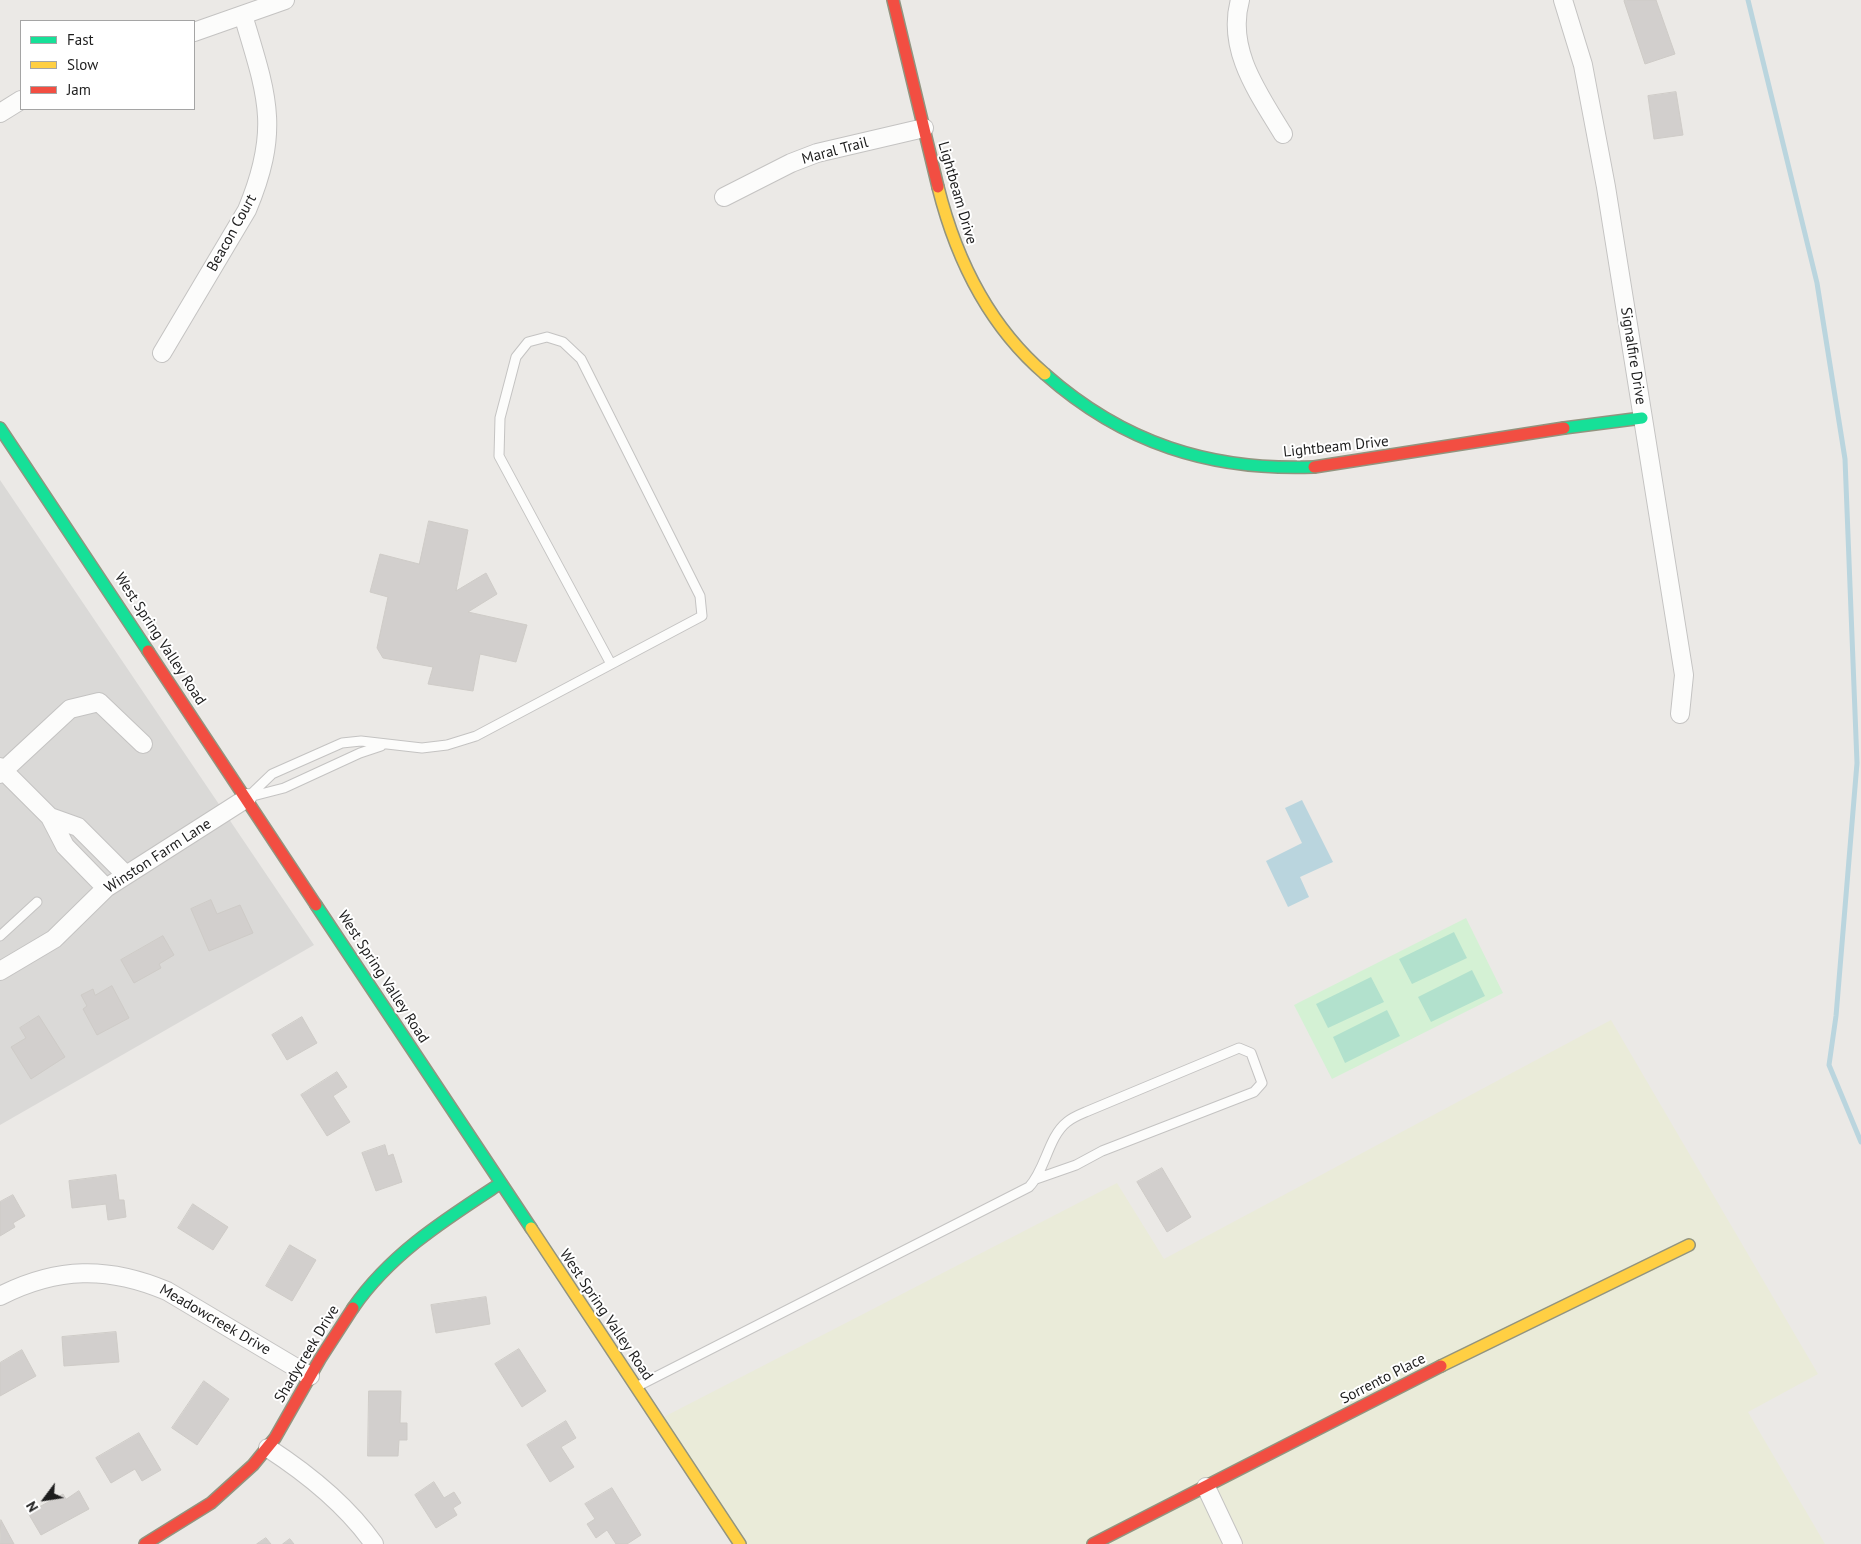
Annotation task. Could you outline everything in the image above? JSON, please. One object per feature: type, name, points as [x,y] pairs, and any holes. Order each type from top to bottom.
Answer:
[{"type":"street","points":[[195,32],[285,0]]},
{"type":"street","name":"Lightbeam Drive","points":[[893,0],[947,221],[958,253],[971,281],[1008,338],[1031,363],[1066,392],[1123,429],[1157,444],[1229,464],[1295,468],[1329,466],[1600,422],[1642,418]]},
{"type":"street","points":[[1240,0],[1237,20],[1242,60],[1250,79],[1283,134]]},
{"type":"street","name":"Signalfire Drive","points":[[1563,0],[1585,74],[1606,187],[1684,675],[1680,714]]},
{"type":"street","name":"Beacon Court","points":[[162,353],[247,210],[257,187],[266,152],[269,122],[267,100],[243,15]]},
{"type":"street","points":[[0,113],[20,101]]},
{"type":"street","name":"Maral Trail","points":[[724,197],[791,163],[818,153],[924,128]]},
{"type":"street","name":"West Spring Valley Road","points":[[0,428],[740,1544]]},
{"type":"street","points":[[106,888],[65,846],[50,817],[1,771],[70,709],[99,702],[143,744]]},
{"type":"street","name":"Winston Farm Lane","points":[[0,971],[54,938],[106,888],[247,798]]},
{"type":"street","points":[[50,817],[78,827],[126,875]]},
{"type":"street","name":"Shadycreek Drive","points":[[145,1544],[191,1519],[237,1483],[268,1448],[349,1312],[391,1263],[427,1233],[501,1183]]},
{"type":"street","name":"Sorrento Place","points":[[1093,1544],[1437,1368],[1689,1245]]},
{"type":"street","name":"Meadowcreek Drive","points":[[0,1296],[37,1280],[69,1273],[112,1274],[144,1281],[166,1290],[310,1376]]},
{"type":"street","points":[[268,1448],[320,1485],[344,1508],[374,1544]]},
{"type":"street","points":[[1206,1487],[1233,1544]]},
{"type":"lane","points":[[247,798],[272,774],[342,743],[361,741],[422,748],[447,745],[476,736],[702,616],[700,596],[581,359],[563,342],[547,337],[528,342],[516,357],[500,418],[499,456],[611,664]]},
{"type":"lane","points":[[247,798],[284,788],[360,753],[383,745]]},
{"type":"lane","points":[[0,936],[37,902]]},
{"type":"lane","points":[[636,1387],[1029,1186],[1036,1179],[1058,1133],[1066,1122],[1088,1111],[1240,1048],[1251,1052],[1262,1083],[1254,1092],[1036,1179]]},
{"type":"shaded area","points":[[0,480],[314,945],[0,1125]]},
{"type":"green space","points":[[1466,918],[1503,993],[1332,1079],[1294,1005]]},
{"type":"green space","points":[[1454,932],[1467,958],[1412,984],[1399,959]]},
{"type":"green space","points":[[1472,970],[1485,996],[1431,1022],[1418,997]]},
{"type":"green space","points":[[1371,977],[1384,1002],[1328,1028],[1316,1004]]},
{"type":"green space","points":[[1387,1010],[1400,1036],[1345,1063],[1333,1037]]},
{"type":"green space","points":[[1611,1020],[1818,1374],[1748,1412],[1825,1544],[740,1544],[658,1420],[1117,1183],[1164,1259]]},
{"type":"water","points":[[1302,800],[1333,862],[1300,877],[1309,897],[1288,907],[1266,861],[1302,843],[1285,808]]},
{"type":"building","points":[[1656,0],[1675,54],[1645,64],[1624,1]]},
{"type":"building","points":[[1676,92],[1683,135],[1654,139],[1648,96]]},
{"type":"building","points":[[429,521],[468,530],[456,591],[486,573],[497,594],[468,612],[527,625],[516,662],[480,654],[473,691],[428,684],[433,667],[383,658],[377,648],[388,597],[370,592],[380,554],[419,564]]},
{"type":"building","points":[[211,900],[217,914],[240,905],[253,933],[209,951],[191,909]]},
{"type":"building","points":[[163,936],[174,955],[159,964],[161,968],[134,983],[121,960]]},
{"type":"building","points":[[112,986],[129,1018],[97,1035],[83,1009],[87,1006],[81,995],[93,989],[95,995]]},
{"type":"building","points":[[39,1016],[65,1057],[31,1079],[11,1047],[26,1038],[20,1028]]},
{"type":"building","points":[[302,1017],[317,1043],[287,1060],[272,1035]]},
{"type":"building","points":[[337,1072],[347,1087],[333,1096],[350,1122],[327,1136],[301,1095]]},
{"type":"building","points":[[385,1145],[388,1156],[393,1154],[402,1182],[376,1191],[362,1153]]},
{"type":"building","points":[[1162,1168],[1191,1217],[1167,1232],[1137,1182]]},
{"type":"building","points":[[116,1175],[119,1200],[124,1200],[126,1217],[108,1220],[106,1204],[72,1208],[69,1181]]},
{"type":"building","points":[[13,1195],[25,1216],[13,1223],[15,1227],[0,1236],[0,1202]]},
{"type":"building","points":[[193,1204],[228,1227],[213,1250],[178,1228]]},
{"type":"building","points":[[290,1245],[316,1260],[292,1301],[266,1286]]},
{"type":"building","points":[[486,1297],[490,1324],[436,1333],[431,1305]]},
{"type":"building","points":[[116,1332],[119,1362],[64,1366],[62,1337]]},
{"type":"building","points":[[519,1349],[546,1391],[522,1407],[495,1364]]},
{"type":"building","points":[[22,1350],[36,1376],[0,1396],[0,1363]]},
{"type":"building","points":[[204,1381],[229,1399],[197,1445],[172,1428]]},
{"type":"building","points":[[369,1391],[401,1391],[400,1423],[407,1423],[407,1440],[399,1440],[398,1456],[368,1456]]},
{"type":"building","points":[[566,1421],[576,1438],[561,1447],[574,1467],[550,1482],[527,1445]]},
{"type":"building","points":[[139,1433],[161,1470],[142,1481],[135,1469],[111,1483],[96,1458]]},
{"type":"building","points":[[434,1482],[444,1498],[454,1492],[461,1503],[453,1508],[457,1515],[436,1528],[415,1495]]},
{"type":"building","points":[[612,1488],[641,1535],[627,1544],[616,1544],[607,1530],[596,1538],[587,1524],[595,1519],[585,1504]]},
{"type":"building","points":[[79,1491],[89,1509],[41,1535],[28,1513],[63,1494],[66,1499]]},
{"type":"building","points":[[1,1520],[14,1544],[0,1544]]},
{"type":"building","points":[[266,1538],[271,1544],[257,1544]]},
{"type":"building","points":[[290,1539],[294,1544],[283,1544]]},
{"type":"waterway","points":[[1748,0],[1817,283],[1845,459],[1857,763],[1836,1016],[1829,1065],[1861,1142]]},
{"type":"traffic: fast","points":[[1045,374],[1075,398],[1105,418],[1137,435],[1170,448],[1204,458],[1239,464],[1276,467],[1314,467]]},
{"type":"traffic: fast","points":[[1564,428],[1642,418]]},
{"type":"traffic: fast","points":[[0,428],[148,651]]},
{"type":"traffic: fast","points":[[316,905],[531,1228]]},
{"type":"traffic: fast","points":[[353,1308],[384,1270],[402,1254],[440,1224],[501,1183]]},
{"type":"traffic: slow","points":[[938,187],[954,240],[977,289],[1007,334],[1045,374]]},
{"type":"traffic: slow","points":[[531,1228],[740,1544]]},
{"type":"traffic: slow","points":[[1441,1366],[1689,1245]]},
{"type":"traffic: jam","points":[[893,0],[938,187]]},
{"type":"traffic: jam","points":[[1314,467],[1564,428]]},
{"type":"traffic: jam","points":[[148,651],[316,905]]},
{"type":"traffic: jam","points":[[145,1544],[211,1503],[253,1465],[275,1438],[320,1359],[353,1308]]},
{"type":"traffic: jam","points":[[1093,1544],[1441,1366]]}]
